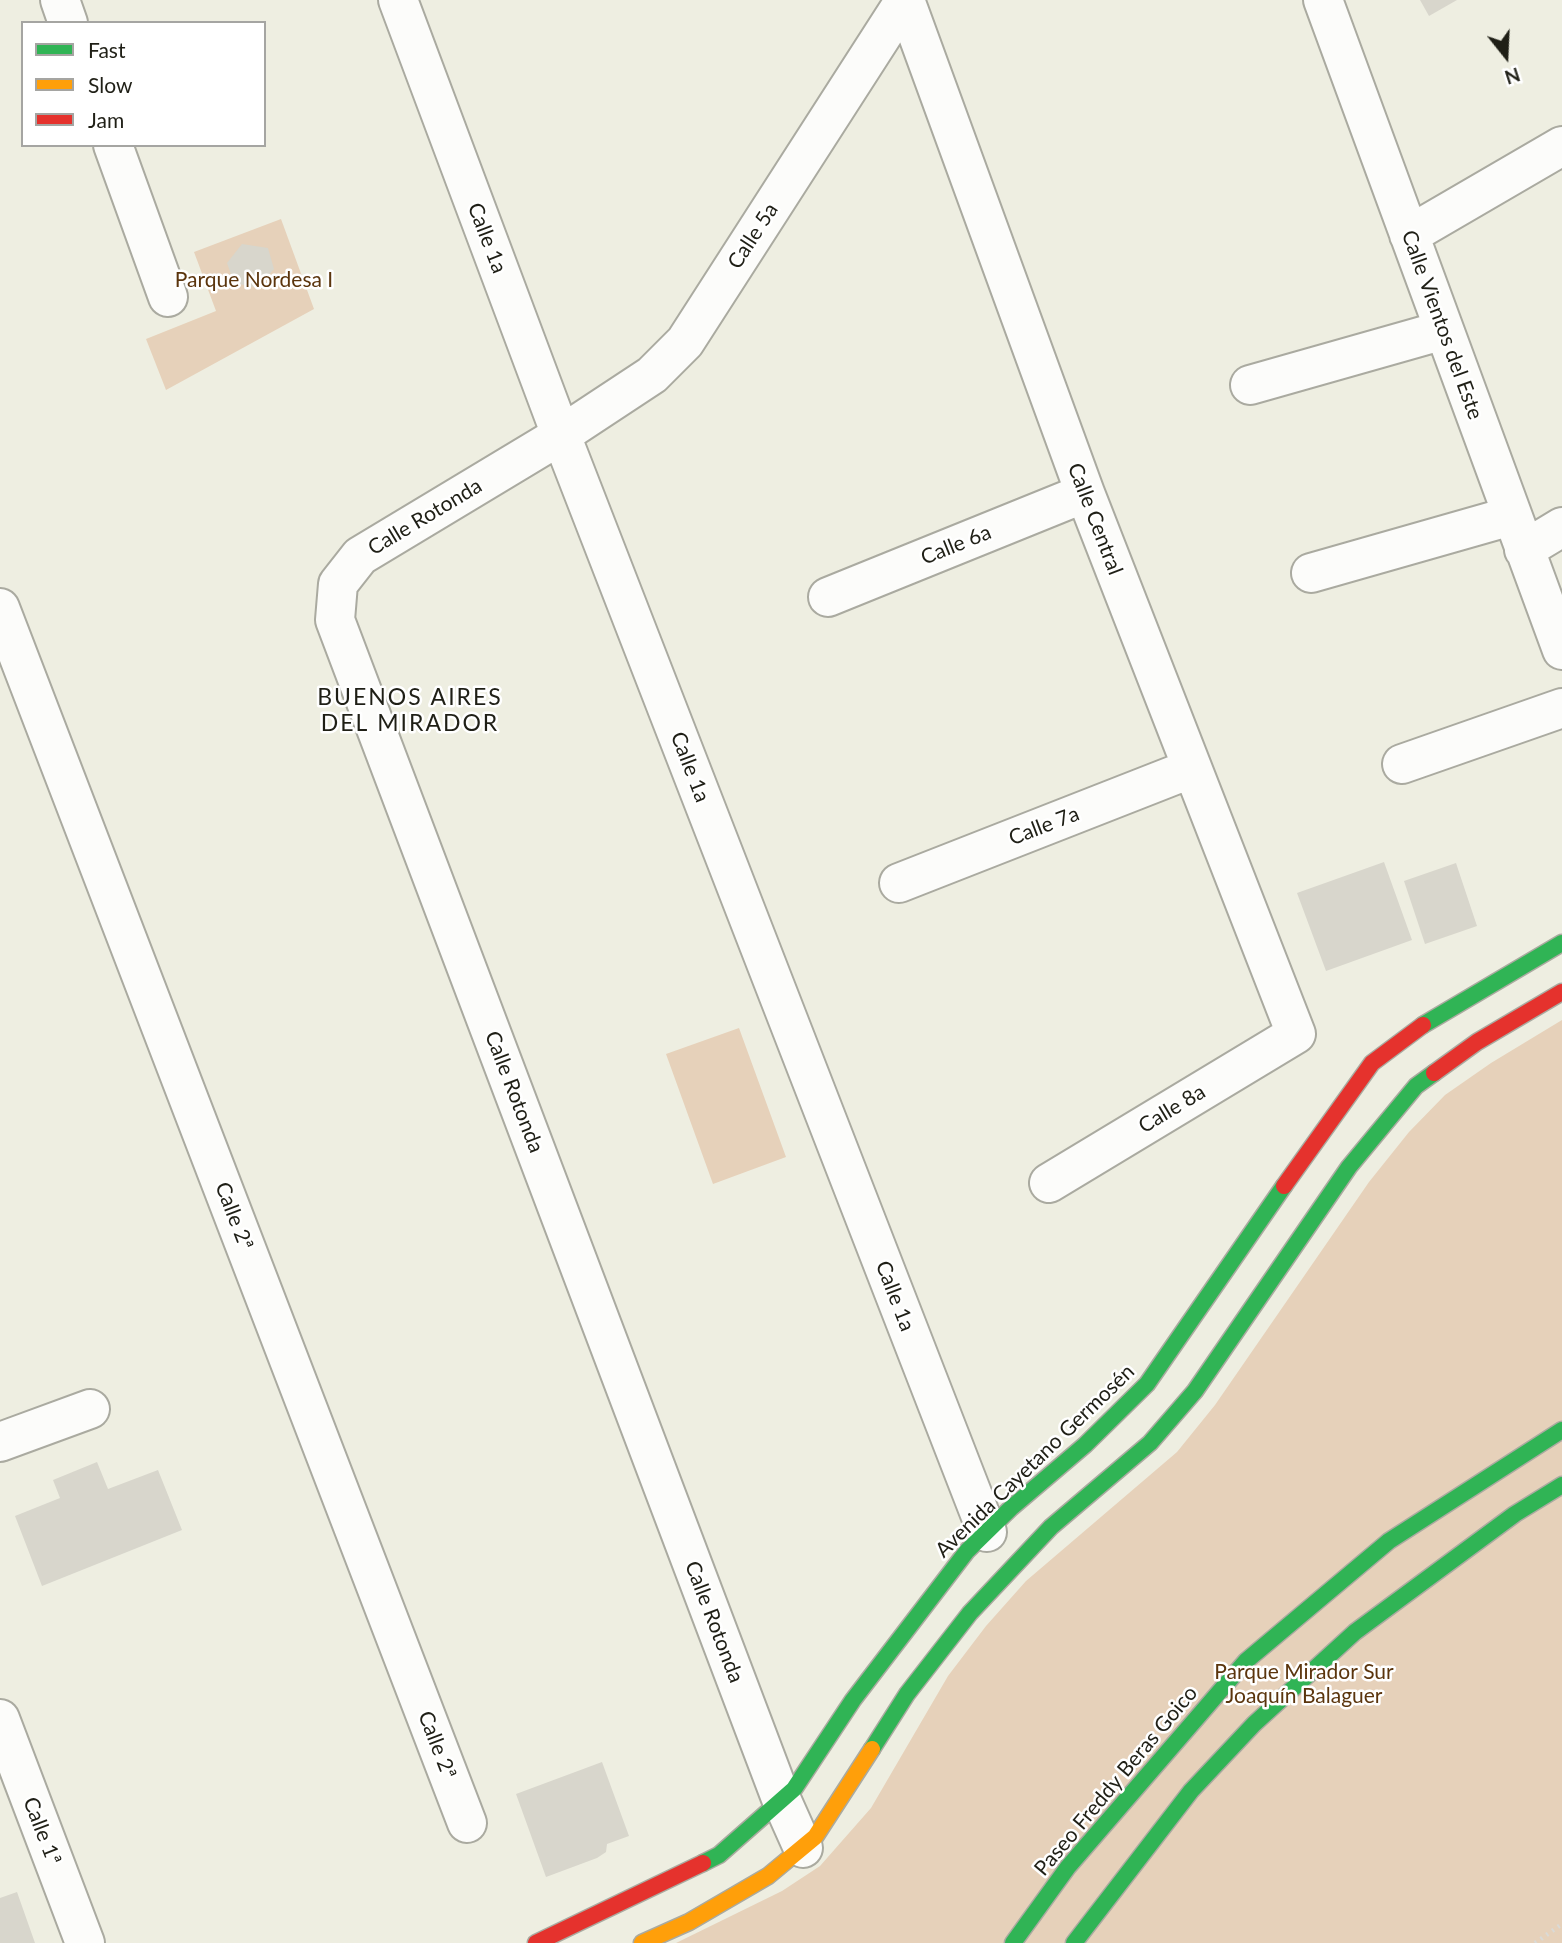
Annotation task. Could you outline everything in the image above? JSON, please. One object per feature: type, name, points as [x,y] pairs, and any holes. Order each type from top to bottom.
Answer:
[{"type":"street","points":[[60,0],[67,21]]},
{"type":"street","name":"Calle 1a","points":[[398,0],[561,435],[987,1532]]},
{"type":"street","name":"Calle 5a","points":[[561,435],[652,375],[685,342],[905,0]]},
{"type":"street","name":"Calle Central","points":[[905,0],[1084,493],[1296,1034]]},
{"type":"street","name":"Calle Vientos del Este","points":[[1323,0],[1562,650]]},
{"type":"street","points":[[1409,235],[1562,146]]},
{"type":"street","points":[[114,147],[168,297]]},
{"type":"street","points":[[1250,385],[1444,330]]},
{"type":"street","name":"Calle Rotonda","points":[[561,435],[360,556],[338,584],[335,620],[782,1801],[803,1848]]},
{"type":"street","name":"Calle 6a","points":[[828,597],[1084,493]]},
{"type":"street","points":[[1311,573],[1562,527]]},
{"type":"street","name":"Calle 2ª","points":[[0,608],[11,669],[467,1823]]},
{"type":"street","points":[[1402,764],[1562,708]]},
{"type":"street","name":"Calle 7a","points":[[899,883],[1190,769]]},
{"type":"street","name":"Avenida Cayetano Germosén","points":[[536,1943],[719,1855],[782,1801],[794,1789],[853,1700],[925,1602],[967,1551],[1011,1508],[1085,1445],[1147,1384],[1314,1142],[1372,1063],[1434,1017],[1562,943]]},
{"type":"street","points":[[642,1943],[689,1922],[768,1876],[803,1848],[831,1816],[907,1694],[970,1613],[1051,1527],[1150,1443],[1195,1391],[1349,1167],[1416,1086],[1477,1042],[1562,992]]},
{"type":"street","name":"Calle 8a","points":[[1049,1183],[1296,1034]]},
{"type":"street","points":[[0,1442],[90,1409]]},
{"type":"street","name":"Paseo Freddy Beras Goico","points":[[1013,1943],[1068,1867],[1246,1661],[1389,1541],[1562,1430]]},
{"type":"street","points":[[1074,1943],[1191,1791],[1254,1724],[1354,1632],[1515,1514],[1562,1485]]},
{"type":"street","name":"Calle 1ª","points":[[0,1719],[85,1943]]},
{"type":"path","points":[[1535,1943],[1562,1924]]},
{"type":"green space","name":"Parque Nordesa I","points":[[281,219],[314,309],[166,390],[146,339],[216,311],[194,252]]},
{"type":"green space","name":"Parque Mirador Sur Joaquín Balaguer","points":[[1562,1020],[1562,1943],[676,1943],[782,1891],[820,1866],[871,1808],[948,1676],[986,1626],[1026,1581],[1177,1452],[1215,1405],[1369,1182],[1409,1132],[1445,1095],[1491,1063]]},
{"type":"green space","points":[[739,1028],[786,1157],[713,1184],[666,1054]]},
{"type":"building","points":[[1420,0],[1457,0],[1429,16]]},
{"type":"building","points":[[242,244],[268,248],[274,269],[258,288],[234,283],[227,263]]},
{"type":"building","points":[[1384,862],[1412,940],[1326,971],[1297,893]]},
{"type":"building","points":[[1456,863],[1477,926],[1425,944],[1404,881]]},
{"type":"building","points":[[97,1462],[108,1489],[158,1470],[182,1530],[42,1586],[15,1516],[60,1498],[53,1480]]},
{"type":"building","points":[[602,1762],[629,1836],[607,1844],[606,1852],[597,1858],[546,1877],[516,1794]]},
{"type":"building","points":[[17,1892],[35,1943],[0,1943],[0,1898]]},
{"type":"traffic: fast","points":[[1423,1025],[1562,943]]},
{"type":"traffic: fast","points":[[872,1749],[907,1694],[970,1613],[1051,1527],[1150,1443],[1195,1391],[1349,1167],[1416,1086],[1434,1073]]},
{"type":"traffic: fast","points":[[703,1863],[719,1855],[794,1789],[853,1700],[967,1551],[1011,1508],[1085,1445],[1147,1384],[1284,1186]]},
{"type":"traffic: fast","points":[[1013,1943],[1068,1867],[1246,1661],[1389,1541],[1562,1430]]},
{"type":"traffic: fast","points":[[1074,1943],[1191,1791],[1254,1724],[1355,1632],[1515,1514],[1562,1485]]},
{"type":"traffic: slow","points":[[642,1943],[689,1922],[768,1876],[815,1837],[872,1749]]},
{"type":"traffic: jam","points":[[1434,1073],[1477,1042],[1562,992]]},
{"type":"traffic: jam","points":[[1284,1186],[1372,1063],[1423,1025]]},
{"type":"traffic: jam","points":[[536,1943],[703,1863]]},
{"type":"district","name":"BUENOS AIRES DEL MIRADOR","points":[[410,711]]}]
